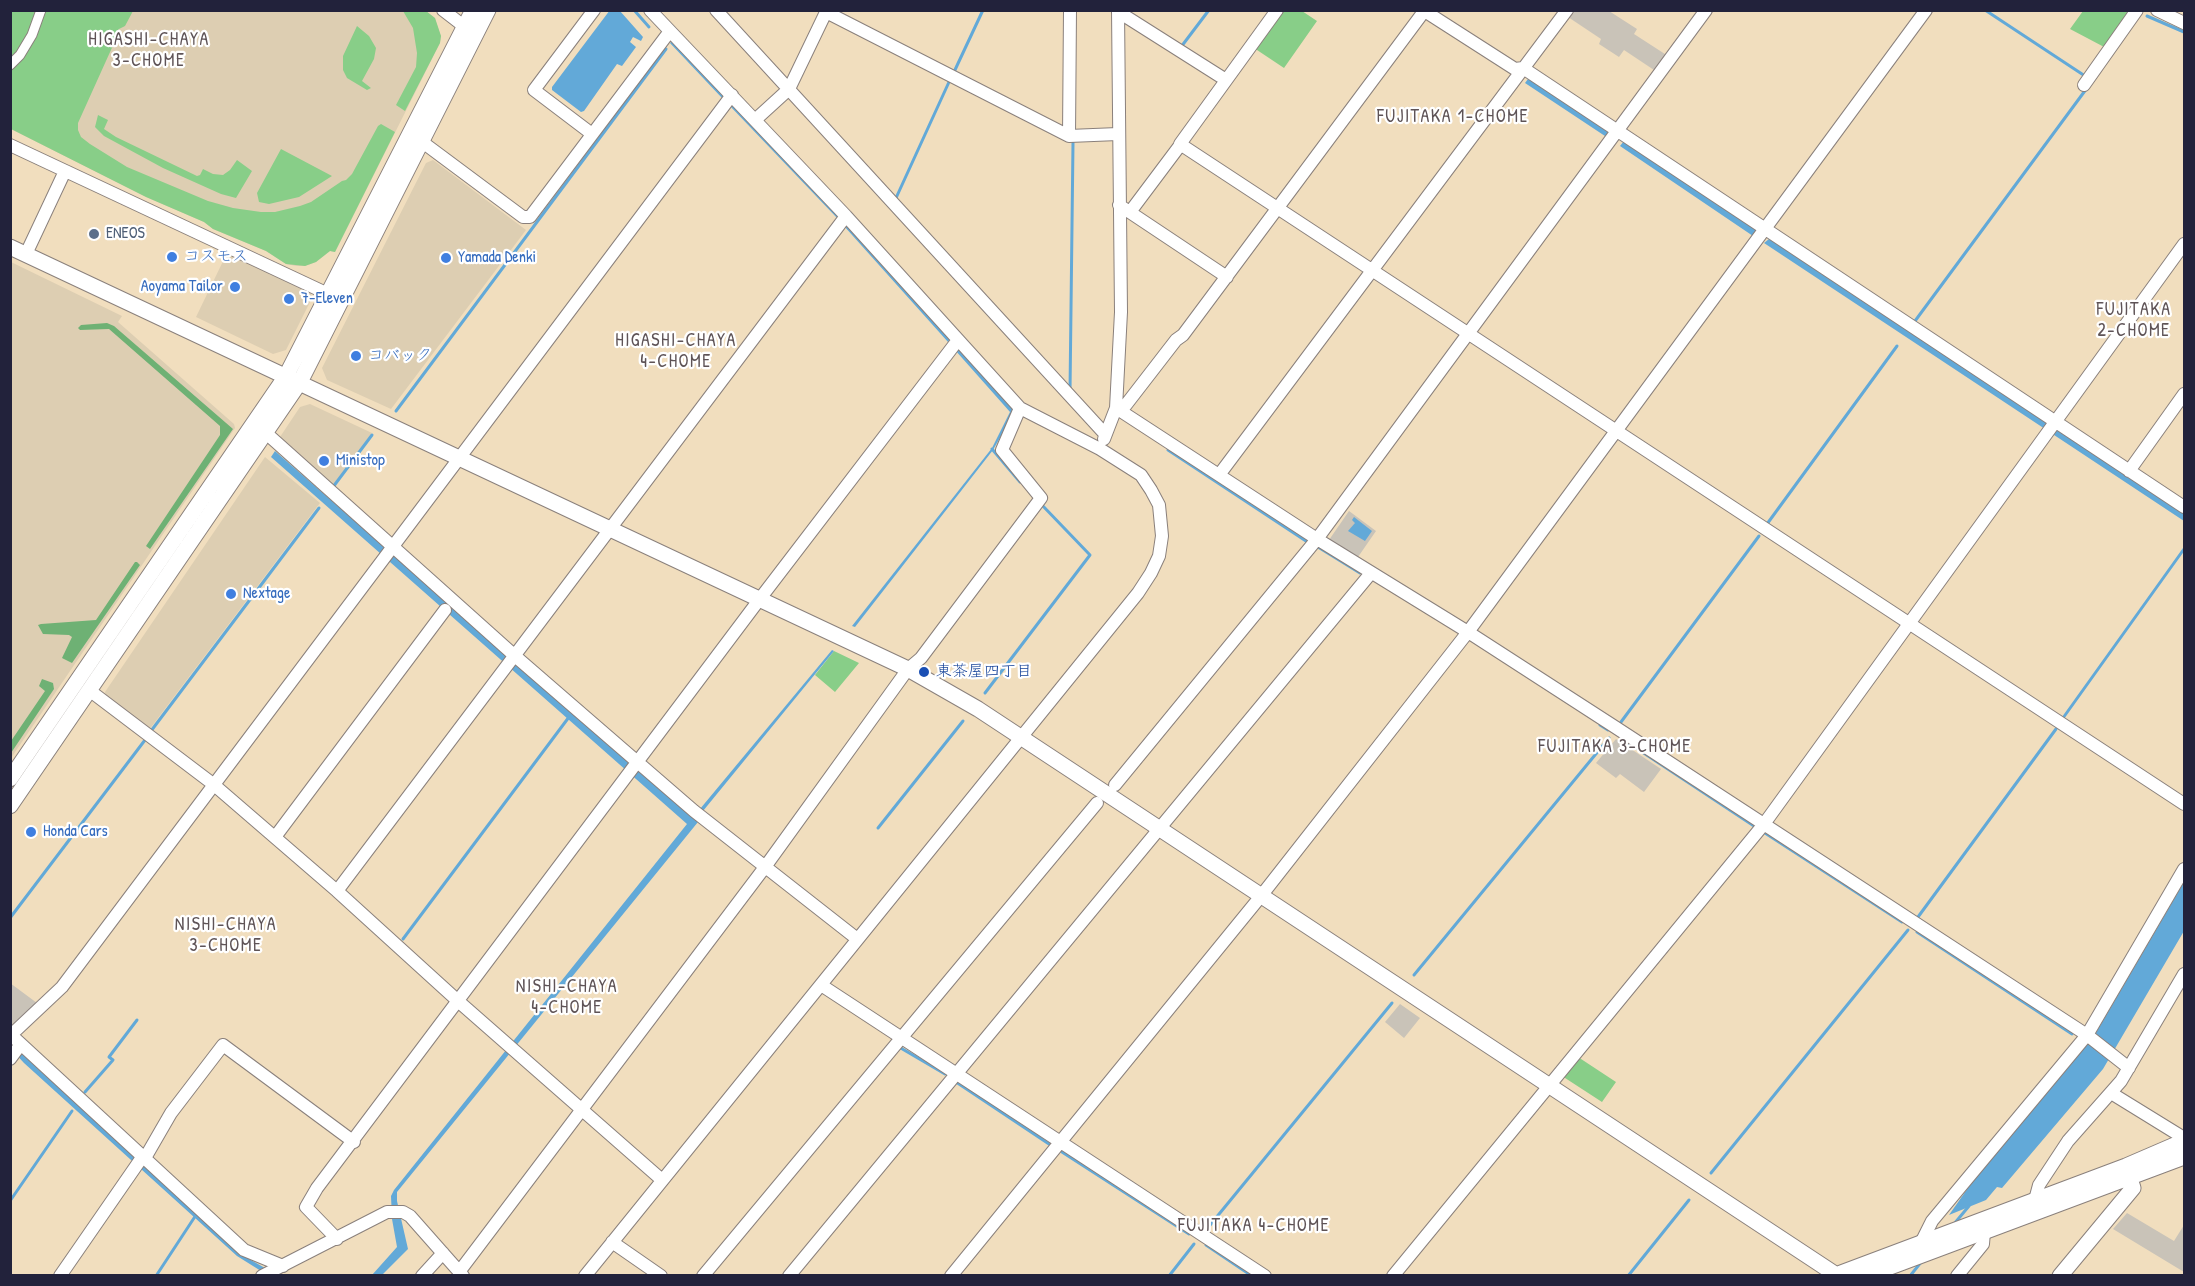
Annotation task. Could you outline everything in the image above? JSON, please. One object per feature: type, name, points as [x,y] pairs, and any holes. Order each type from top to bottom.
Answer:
[{"type":"street","points":[[10,65],[20,55],[32,35],[41,10]]},
{"type":"street","points":[[443,10],[465,27]]},
{"type":"street","points":[[10,779],[293,379],[328,294],[473,10]]},
{"type":"street","points":[[10,806],[266,433],[488,10]]},
{"type":"street","points":[[592,134],[534,90],[594,10]]},
{"type":"street","points":[[585,1275],[1138,593],[1159,556],[1162,536],[1159,505],[1141,476],[1100,449],[1020,408],[846,216],[650,10]]},
{"type":"street","points":[[716,10],[1106,434]]},
{"type":"street","points":[[1069,136],[1070,10]]},
{"type":"street","points":[[1130,212],[1277,10]]},
{"type":"street","points":[[1219,475],[1567,10]]},
{"type":"street","points":[[951,1275],[1261,896],[1468,632],[1926,10]]},
{"type":"street","points":[[2084,85],[2137,10]]},
{"type":"street","points":[[2157,10],[2184,23]]},
{"type":"street","points":[[755,120],[789,89],[826,11],[1069,136],[1118,134]]},
{"type":"street","points":[[1116,408],[1125,406],[1227,277],[1424,11],[1515,69],[1523,68],[2052,426],[2129,471],[2184,507]]},
{"type":"street","points":[[1115,785],[1317,539],[1618,131],[1701,12]]},
{"type":"street","points":[[1100,449],[1116,408],[1121,312],[1118,134],[1125,14],[1226,80]]},
{"type":"street","points":[[421,141],[524,217],[530,217],[670,31]]},
{"type":"street","points":[[732,95],[62,987],[11,1035],[16,1052],[270,1272],[387,1212],[403,1212],[410,1216],[461,1274],[581,1109],[765,867],[908,669],[921,658],[1041,498],[1002,450],[1020,408]]},
{"type":"street","points":[[1181,144],[2184,804]]},
{"type":"street","points":[[10,145],[328,294]]},
{"type":"street","points":[[26,254],[65,171]]},
{"type":"street","points":[[1119,205],[1227,277]]},
{"type":"street","points":[[337,891],[846,216]]},
{"type":"street","points":[[1393,1275],[1764,824],[2184,244]]},
{"type":"street","points":[[10,247],[908,669],[978,709],[1550,1084],[1835,1275],[1861,1273],[1904,1262],[1968,1238],[1984,1225],[2036,1200],[2184,1157]]},
{"type":"street","points":[[337,1239],[306,1207],[317,1188],[354,1142],[759,600],[958,339]]},
{"type":"street","points":[[2129,471],[2184,394]]},
{"type":"street","points":[[1116,408],[1764,824],[2089,1037],[2129,1068]]},
{"type":"street","points":[[266,433],[389,551],[634,768],[856,938]]},
{"type":"street","points":[[789,1275],[1371,573]]},
{"type":"street","points":[[275,837],[445,610]]},
{"type":"street","points":[[89,690],[213,784],[275,837],[662,1180]]},
{"type":"street","points":[[703,1275],[1097,803]]},
{"type":"street","points":[[1921,1243],[1932,1221],[2089,1037],[2184,869]]},
{"type":"street","points":[[2036,1200],[2039,1185],[2068,1141],[2111,1093],[2129,1068],[2184,974]]},
{"type":"street","points":[[821,985],[1265,1275]]},
{"type":"street","points":[[60,1275],[141,1160],[171,1113],[223,1045],[354,1142]]},
{"type":"street","points":[[1861,1273],[1921,1243],[1984,1225],[2128,1172],[2184,1140],[2111,1093]]},
{"type":"street","points":[[2060,1275],[2133,1188],[2128,1172]]},
{"type":"street","points":[[1958,1275],[1983,1244],[1984,1225]]},
{"type":"street","points":[[612,1242],[661,1275]]},
{"type":"street","points":[[422,1275],[443,1253]]},
{"type":"shaded area","points":[[58,11],[426,11],[435,18],[441,36],[440,43],[335,252],[330,251],[316,262],[305,266],[296,266],[286,264],[266,251],[146,197],[11,129],[10,73]]},
{"type":"shaded area","points":[[1573,11],[1609,11],[1637,29],[1634,34],[1668,56],[1657,72],[1624,50],[1619,57],[1599,44],[1601,39],[1568,17]]},
{"type":"shaded area","points":[[433,160],[526,230],[391,409],[327,380],[322,368],[426,163]]},
{"type":"shaded area","points":[[227,253],[311,293],[312,298],[286,350],[273,354],[196,317]]},
{"type":"shaded area","points":[[11,262],[122,316],[118,322],[234,424],[235,428],[11,758]]},
{"type":"shaded area","points":[[310,404],[372,433],[332,487],[280,442],[280,437],[300,407]]},
{"type":"shaded area","points":[[265,457],[320,503],[149,730],[106,698],[105,692]]},
{"type":"shaded area","points":[[1349,511],[1376,531],[1358,557],[1329,540]]},
{"type":"shaded area","points":[[1616,739],[1661,769],[1644,792],[1620,774],[1616,778],[1596,763]]},
{"type":"shaded area","points":[[10,983],[37,1003],[11,1026],[10,1026]]},
{"type":"shaded area","points":[[1400,1004],[1420,1018],[1404,1038],[1385,1022]]},
{"type":"shaded area","points":[[2127,1213],[2174,1241],[2184,1225],[2184,1272],[2113,1229]]},
{"type":"green space","points":[[10,11],[133,11],[125,26],[119,29],[114,36],[115,41],[78,123],[78,130],[81,137],[90,144],[127,167],[208,201],[261,212],[275,212],[311,202],[352,174],[378,126],[381,124],[395,132],[335,252],[330,251],[316,262],[305,266],[286,264],[266,251],[146,197],[11,129]]},
{"type":"green space","points":[[403,11],[426,11],[435,18],[441,36],[440,43],[405,111],[396,105],[416,67],[417,53],[413,28]]},
{"type":"green space","points":[[1282,11],[1302,11],[1317,21],[1284,68],[1254,48]]},
{"type":"green space","points":[[2083,11],[2133,11],[2106,48],[2070,29]]},
{"type":"green space","points":[[357,26],[369,36],[376,48],[374,59],[362,81],[371,88],[367,90],[347,78],[343,70],[343,56]]},
{"type":"green space","points":[[98,115],[108,120],[104,129],[116,137],[197,176],[203,169],[213,174],[223,175],[237,160],[252,171],[236,198],[221,194],[163,168],[104,136],[95,127]]},
{"type":"green space","points":[[281,149],[332,176],[299,197],[269,204],[259,202],[257,193]]},
{"type":"green space","points":[[107,323],[114,326],[233,429],[150,549],[146,546],[220,435],[220,426],[109,329],[80,330],[78,328],[81,325]]},
{"type":"green space","points":[[135,562],[140,565],[72,663],[62,658],[72,637],[43,634],[38,625],[96,620]]},
{"type":"green space","points":[[834,651],[859,663],[835,692],[815,675]]},
{"type":"green space","points":[[42,679],[53,683],[54,689],[11,753],[11,741],[45,691],[39,686]]},
{"type":"green space","points":[[1578,1057],[1616,1082],[1602,1102],[1562,1076]]},
{"type":"water","points":[[610,10],[620,11],[643,37],[641,41],[633,37],[630,42],[636,47],[622,66],[617,64],[581,112],[552,90],[552,87]]},
{"type":"water","points":[[672,41],[724,95],[722,98],[670,43]]},
{"type":"water","points":[[1528,79],[1611,133],[1608,138],[1525,83]]},
{"type":"water","points":[[734,105],[840,216],[838,219],[730,106]]},
{"type":"water","points":[[1624,141],[1756,230],[1753,236],[1620,146]]},
{"type":"water","points":[[847,225],[950,339],[948,342],[844,226]]},
{"type":"water","points":[[1769,239],[2184,513],[2184,521],[1764,243]]},
{"type":"water","points":[[958,349],[1012,407],[1014,413],[993,450],[855,627],[852,626],[992,448],[1010,412],[955,350]]},
{"type":"water","points":[[275,451],[698,822],[397,1192],[408,1249],[382,1275],[372,1275],[397,1247],[392,1219],[391,1196],[394,1190],[687,824],[271,457]]},
{"type":"water","points":[[1354,517],[1372,531],[1365,541],[1348,531],[1355,523],[1352,520]]},
{"type":"water","points":[[832,650],[834,651],[703,811],[700,809]]},
{"type":"water","points":[[2184,882],[2184,931],[2103,1069],[2002,1188],[1997,1187],[1986,1200],[1949,1215],[1975,1178],[2094,1036]]},
{"type":"water","points":[[10,1043],[240,1254],[265,1268],[261,1271],[237,1256],[24,1063],[11,1049]]},
{"type":"waterway","points":[[634,10],[649,27]]},
{"type":"waterway","points":[[954,72],[983,10]]},
{"type":"waterway","points":[[1181,47],[1209,10]]},
{"type":"waterway","points":[[1985,10],[2085,76]]},
{"type":"waterway","points":[[2147,16],[2184,32]]},
{"type":"waterway","points":[[396,411],[666,49]]},
{"type":"waterway","points":[[896,198],[949,82]]},
{"type":"waterway","points":[[1915,321],[2087,88]]},
{"type":"waterway","points":[[1070,391],[1073,143]]},
{"type":"waterway","points":[[1767,524],[1897,346]]},
{"type":"waterway","points":[[333,487],[372,435]]},
{"type":"waterway","points":[[992,449],[1020,482]]},
{"type":"waterway","points":[[1168,450],[1309,543]]},
{"type":"waterway","points":[[985,693],[1090,555],[1041,504]]},
{"type":"waterway","points":[[151,731],[319,508]]},
{"type":"waterway","points":[[1621,722],[1759,536]]},
{"type":"waterway","points":[[1318,547],[1360,573]]},
{"type":"waterway","points":[[2063,718],[2184,549]]},
{"type":"waterway","points":[[403,939],[569,717]]},
{"type":"waterway","points":[[878,828],[963,721]]},
{"type":"waterway","points":[[1600,725],[1608,730]]},
{"type":"waterway","points":[[1918,917],[2056,729]]},
{"type":"waterway","points":[[1414,975],[1609,738]]},
{"type":"waterway","points":[[1621,738],[1754,826]]},
{"type":"waterway","points":[[10,918],[145,740]]},
{"type":"waterway","points":[[1765,833],[1902,922]]},
{"type":"waterway","points":[[1711,1173],[1908,930]]},
{"type":"waterway","points":[[1917,932],[2072,1034]]},
{"type":"waterway","points":[[1206,1230],[1392,1003]]},
{"type":"waterway","points":[[85,1092],[113,1060],[109,1057],[137,1020]]},
{"type":"waterway","points":[[898,1048],[945,1074]]},
{"type":"waterway","points":[[956,1082],[1049,1144]]},
{"type":"waterway","points":[[10,1201],[72,1111]]},
{"type":"waterway","points":[[1062,1152],[1189,1234]]},
{"type":"waterway","points":[[1628,1276],[1689,1200]]},
{"type":"waterway","points":[[1954,1224],[1969,1206]]},
{"type":"waterway","points":[[156,1276],[196,1215]]},
{"type":"waterway","points":[[1169,1276],[1194,1244]]},
{"type":"waterway","points":[[1206,1245],[1252,1276]]},
{"type":"waterway","points":[[1910,1276],[1922,1261]]},
{"type":"place","name":"ENEOS","points":[[94,234]]},
{"type":"place","name":"コスモス","points":[[172,257]]},
{"type":"place","name":"Yamada Denki","points":[[446,258]]},
{"type":"place","name":"Aoyama Tailor","points":[[235,287]]},
{"type":"place","name":"7-Eleven","points":[[289,299]]},
{"type":"place","name":"コバック","points":[[356,356]]},
{"type":"place","name":"Ministop","points":[[324,461]]},
{"type":"place","name":"Nextage","points":[[231,594]]},
{"type":"place","name":"東茶屋四丁目","points":[[924,672]]},
{"type":"place","name":"Honda Cars","points":[[31,832]]},
{"type":"district","name":"HIGASHI-CHAYA 3-CHOME","points":[[149,50]]},
{"type":"district","name":"FUJITAKA 1-CHOME","points":[[1453,117]]},
{"type":"district","name":"FUJITAKA 2-CHOME","points":[[2134,320]]},
{"type":"district","name":"HIGASHI-CHAYA 4-CHOME","points":[[676,351]]},
{"type":"district","name":"FUJITAKA 3-CHOME","points":[[1615,747]]},
{"type":"district","name":"NISHI-CHAYA 3-CHOME","points":[[226,935]]},
{"type":"district","name":"NISHI-CHAYA 4-CHOME","points":[[567,997]]},
{"type":"district","name":"FUJITAKA 4-CHOME","points":[[1254,1226]]}]
